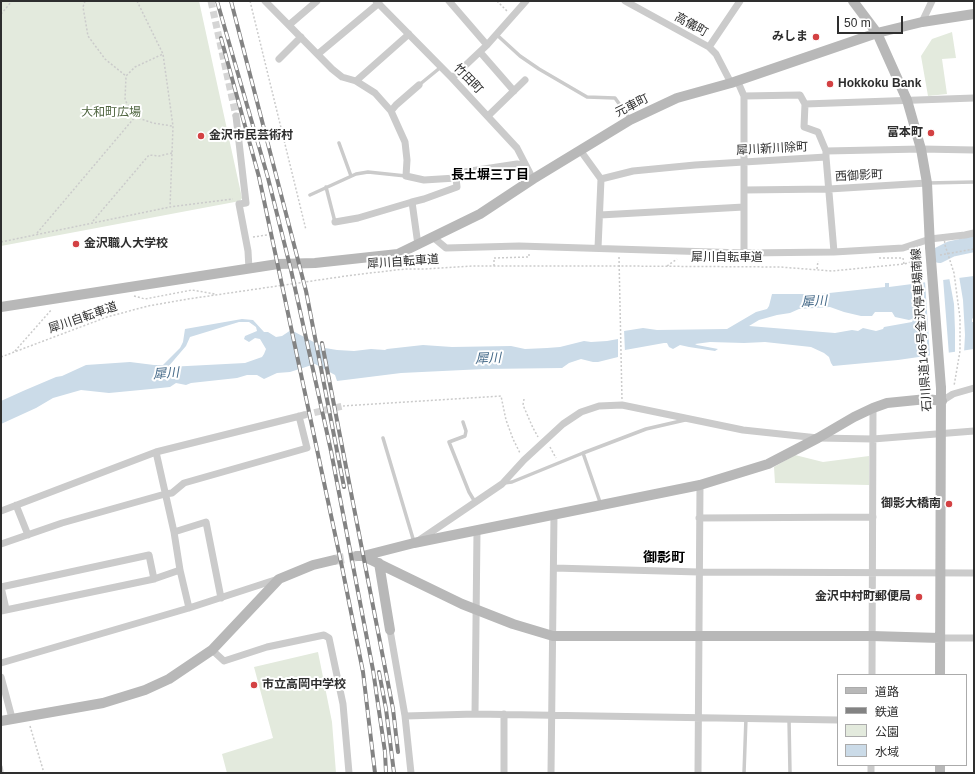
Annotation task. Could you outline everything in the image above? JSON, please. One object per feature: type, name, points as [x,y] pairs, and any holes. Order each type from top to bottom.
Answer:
[{"type":"street","points":[[265,1],[342,78],[356,81],[375,93],[392,111],[405,142],[406,176],[424,180],[456,178],[464,172],[517,164],[526,166]]},
{"type":"street","points":[[289,25],[317,1]]},
{"type":"street","points":[[449,1],[487,45]]},
{"type":"street","points":[[452,78],[497,35],[526,1]]},
{"type":"street","name":"高儀町","points":[[625,1],[633,3],[709,47],[716,54],[744,96]]},
{"type":"street","points":[[709,47],[740,1]]},
{"type":"street","name":"石川県道146号金沢停車場南線","points":[[853,1],[877,33],[907,100],[927,183],[942,401],[940,674]]},
{"type":"street","points":[[922,22],[932,1]]},
{"type":"street","points":[[318,54],[377,2]]},
{"type":"street","name":"竹田町","points":[[377,2],[452,78],[517,148],[533,180]]},
{"type":"street","name":"元車町","points":[[1,307],[278,264],[314,263],[398,254],[434,238],[480,214],[630,120],[677,98],[734,81],[877,33],[922,22],[974,14]]},
{"type":"street","points":[[356,81],[409,34]]},
{"type":"street","points":[[279,59],[301,37]]},
{"type":"street","points":[[480,52],[514,91]]},
{"type":"street","points":[[488,116],[525,80]]},
{"type":"street","points":[[392,111],[396,105],[419,85]]},
{"type":"street","points":[[744,253],[744,96],[800,95],[804,104],[804,127],[818,132],[826,154],[834,252]]},
{"type":"street","points":[[804,104],[974,98]]},
{"type":"street","points":[[236,116],[246,203],[239,204],[249,269]]},
{"type":"street","name":"犀川新川除町","points":[[601,179],[633,171],[826,154],[920,149],[974,150]]},
{"type":"street","points":[[580,150],[601,179],[598,248]]},
{"type":"street","points":[[335,222],[358,218],[424,199],[457,186],[456,178]]},
{"type":"street","name":"西御影町","points":[[744,190],[829,189],[927,183]]},
{"type":"street","points":[[412,202],[418,245]]},
{"type":"street","points":[[600,214],[744,207]]},
{"type":"street","points":[[434,238],[446,248],[598,248],[744,253],[834,252],[903,248],[917,243],[930,243],[944,238],[974,232]]},
{"type":"street","points":[[974,388],[953,394],[942,401],[927,399],[887,404],[873,408],[768,464],[700,485],[414,543],[360,556],[379,563],[436,592],[476,609],[513,624],[553,636],[872,636],[974,638]]},
{"type":"street","points":[[414,543],[502,484],[524,460],[563,424],[581,412],[599,406],[622,405],[743,430],[818,438],[873,439],[974,430]]},
{"type":"street","points":[[872,674],[873,408]]},
{"type":"street","points":[[1,511],[156,452],[302,415],[307,448],[184,483],[172,493],[62,523],[1,544]]},
{"type":"street","points":[[156,452],[189,608]]},
{"type":"street","points":[[698,773],[700,485]]},
{"type":"street","points":[[16,505],[28,535]]},
{"type":"street","points":[[551,773],[554,515]]},
{"type":"street","points":[[699,518],[873,517]]},
{"type":"street","points":[[174,532],[206,522],[222,598]]},
{"type":"street","points":[[475,714],[477,531]]},
{"type":"street","points":[[154,579],[149,555],[2,587],[4,610],[154,579],[180,570]]},
{"type":"street","points":[[1,664],[222,598],[334,560]]},
{"type":"street","points":[[379,563],[405,716],[411,773]]},
{"type":"street","points":[[554,568],[699,572],[974,573]]},
{"type":"street","points":[[1,721],[103,703],[145,690],[169,679],[212,650],[279,579]]},
{"type":"street","points":[[212,650],[224,660],[267,647],[324,635],[329,638],[343,704],[349,773]]},
{"type":"street","points":[[1,677],[12,718]]},
{"type":"street","points":[[405,716],[504,714],[837,720]]},
{"type":"street","points":[[504,714],[504,773]]},
{"type":"lane","points":[[497,35],[520,56],[587,97],[616,98],[630,120]]},
{"type":"lane","points":[[419,85],[441,67]]},
{"type":"lane","points":[[339,143],[351,176]]},
{"type":"lane","points":[[310,195],[351,176],[368,172],[406,176]]},
{"type":"lane","name":"西御影町","points":[[927,183],[974,182]]},
{"type":"lane","points":[[326,187],[335,222]]},
{"type":"lane","points":[[502,484],[512,482],[646,429],[689,419]]},
{"type":"lane","points":[[463,422],[466,431],[465,436],[449,442],[469,492],[475,502]]},
{"type":"lane","points":[[383,438],[414,543]]},
{"type":"lane","points":[[583,453],[601,506]]},
{"type":"lane","points":[[744,773],[746,718]]},
{"type":"lane","points":[[789,719],[790,773]]},
{"type":"lane","points":[[1,768],[2,773]]},
{"type":"path","points":[[1,14],[12,1]]},
{"type":"path","points":[[85,1],[83,7],[88,36],[104,59],[126,76]]},
{"type":"path","points":[[137,1],[163,54],[173,126],[170,207]]},
{"type":"path","points":[[250,1],[306,230]]},
{"type":"path","points":[[497,1],[513,16]]},
{"type":"path","points":[[163,54],[135,67],[126,76],[125,100],[135,117],[153,124],[173,126]]},
{"type":"path","points":[[37,233],[135,117]]},
{"type":"path","points":[[92,222],[149,155],[159,156],[172,153]]},
{"type":"path","points":[[1,242],[37,233],[170,207],[235,199]]},
{"type":"path","points":[[245,238],[267,236]]},
{"type":"path","points":[[944,238],[954,274],[960,318],[960,351],[954,386]]},
{"type":"path","points":[[917,243],[927,390]]},
{"type":"path","points":[[494,266],[494,258],[529,257],[529,247]]},
{"type":"path","points":[[939,255],[974,250]]},
{"type":"path","points":[[620,257],[622,400]]},
{"type":"path","name":"犀川自転車道","points":[[1,357],[107,317],[148,306],[353,274],[405,268],[425,270],[472,266],[774,267],[832,271],[904,264],[924,259]]},
{"type":"path","points":[[818,270],[817,261],[823,260]]},
{"type":"path","points":[[132,295],[145,299],[192,290],[218,294]]},
{"type":"path","points":[[14,352],[63,297]]},
{"type":"path","points":[[343,406],[501,396],[506,420],[524,460]]},
{"type":"path","points":[[524,399],[523,405],[533,428],[544,441],[558,463]]},
{"type":"path","points":[[27,717],[44,773]]},
{"type":"green space","name":"大和町広場","points":[[1,1],[199,1],[242,198],[240,201],[1,246]]},
{"type":"green space","points":[[952,32],[956,58],[942,59],[947,94],[928,96],[921,56],[932,39]]},
{"type":"green space","points":[[795,455],[823,462],[869,456],[869,485],[775,483],[774,467]]},
{"type":"green space","points":[[318,652],[332,722],[336,773],[227,773],[222,754],[273,738],[254,667]]},
{"type":"water","points":[[974,276],[974,317],[972,322],[974,322],[974,349],[898,360],[833,366],[829,357],[811,347],[765,342],[710,342],[695,344],[718,349],[715,351],[680,345],[673,349],[669,347],[667,343],[664,343],[625,350],[618,357],[598,362],[581,359],[569,363],[562,368],[484,369],[401,373],[337,381],[335,375],[315,364],[290,372],[277,373],[264,379],[257,375],[247,375],[237,378],[191,383],[186,385],[176,383],[170,387],[109,393],[81,390],[53,398],[36,408],[1,424],[1,401],[23,391],[86,365],[130,362],[163,365],[180,348],[183,342],[185,329],[242,319],[253,320],[264,332],[268,332],[276,337],[282,336],[291,330],[325,348],[337,350],[385,350],[423,345],[452,347],[511,346],[525,349],[547,348],[560,347],[584,341],[591,342],[618,339],[624,331],[643,328],[657,330],[727,329],[756,312],[767,309],[772,294],[820,294],[885,287],[885,283],[889,283],[889,287]],"holes":[[[830,307],[861,316],[872,316],[875,312],[892,312],[895,317],[913,320],[912,322],[884,327],[883,329],[876,331],[863,328],[858,331],[852,330],[835,333],[749,326],[759,320],[790,313],[799,309]],[[239,322],[249,322],[256,327],[257,331],[245,336],[244,339],[249,342],[255,338],[260,339],[266,349],[262,357],[245,363],[168,367],[186,346],[190,337]]]},
{"type":"pier","points":[[959,276],[963,300],[965,335],[964,353],[955,354],[954,304],[949,277]]},
{"type":"pier","points":[[943,278],[949,355],[930,357],[925,281]]},
{"type":"pier","points":[[923,281],[928,358],[922,359],[916,282]]},
{"type":"pier","points":[[624,329],[625,353],[618,359],[618,335]]},
{"type":"waterway","name":"犀川","points":[[939,255],[951,249],[974,244]]},
{"type":"tunnel","points":[[211,1],[236,116]]},
{"type":"tunnel","points":[[304,415],[343,406]]},
{"type":"tunnel","points":[[334,560],[357,556]]},
{"type":"railway","points":[[217,1],[268,178],[291,270],[331,451],[373,670],[385,752],[386,773]]},
{"type":"railway","points":[[231,1],[306,291],[344,487]]},
{"type":"railway","points":[[221,38],[259,177],[342,567],[363,672],[375,773]]},
{"type":"railway","points":[[322,343],[393,709],[398,752]]},
{"type":"railway","points":[[379,672],[386,709],[394,773]]},
{"type":"place","name":"みしま","points":[[816,37]]},
{"type":"place","name":"Hokkoku Bank","points":[[830,84]]},
{"type":"place","name":"富本町","points":[[931,133]]},
{"type":"place","name":"金沢市民芸術村","points":[[201,136]]},
{"type":"place","name":"金沢職人大学校","points":[[76,244]]},
{"type":"place","name":"御影大橋南","points":[[949,504]]},
{"type":"place","name":"金沢中村町郵便局","points":[[919,597]]},
{"type":"place","name":"市立高岡中学校","points":[[254,685]]},
{"type":"district","name":"長土塀三丁目","points":[[490,175]]},
{"type":"district","name":"御影町","points":[[664,558]]}]
